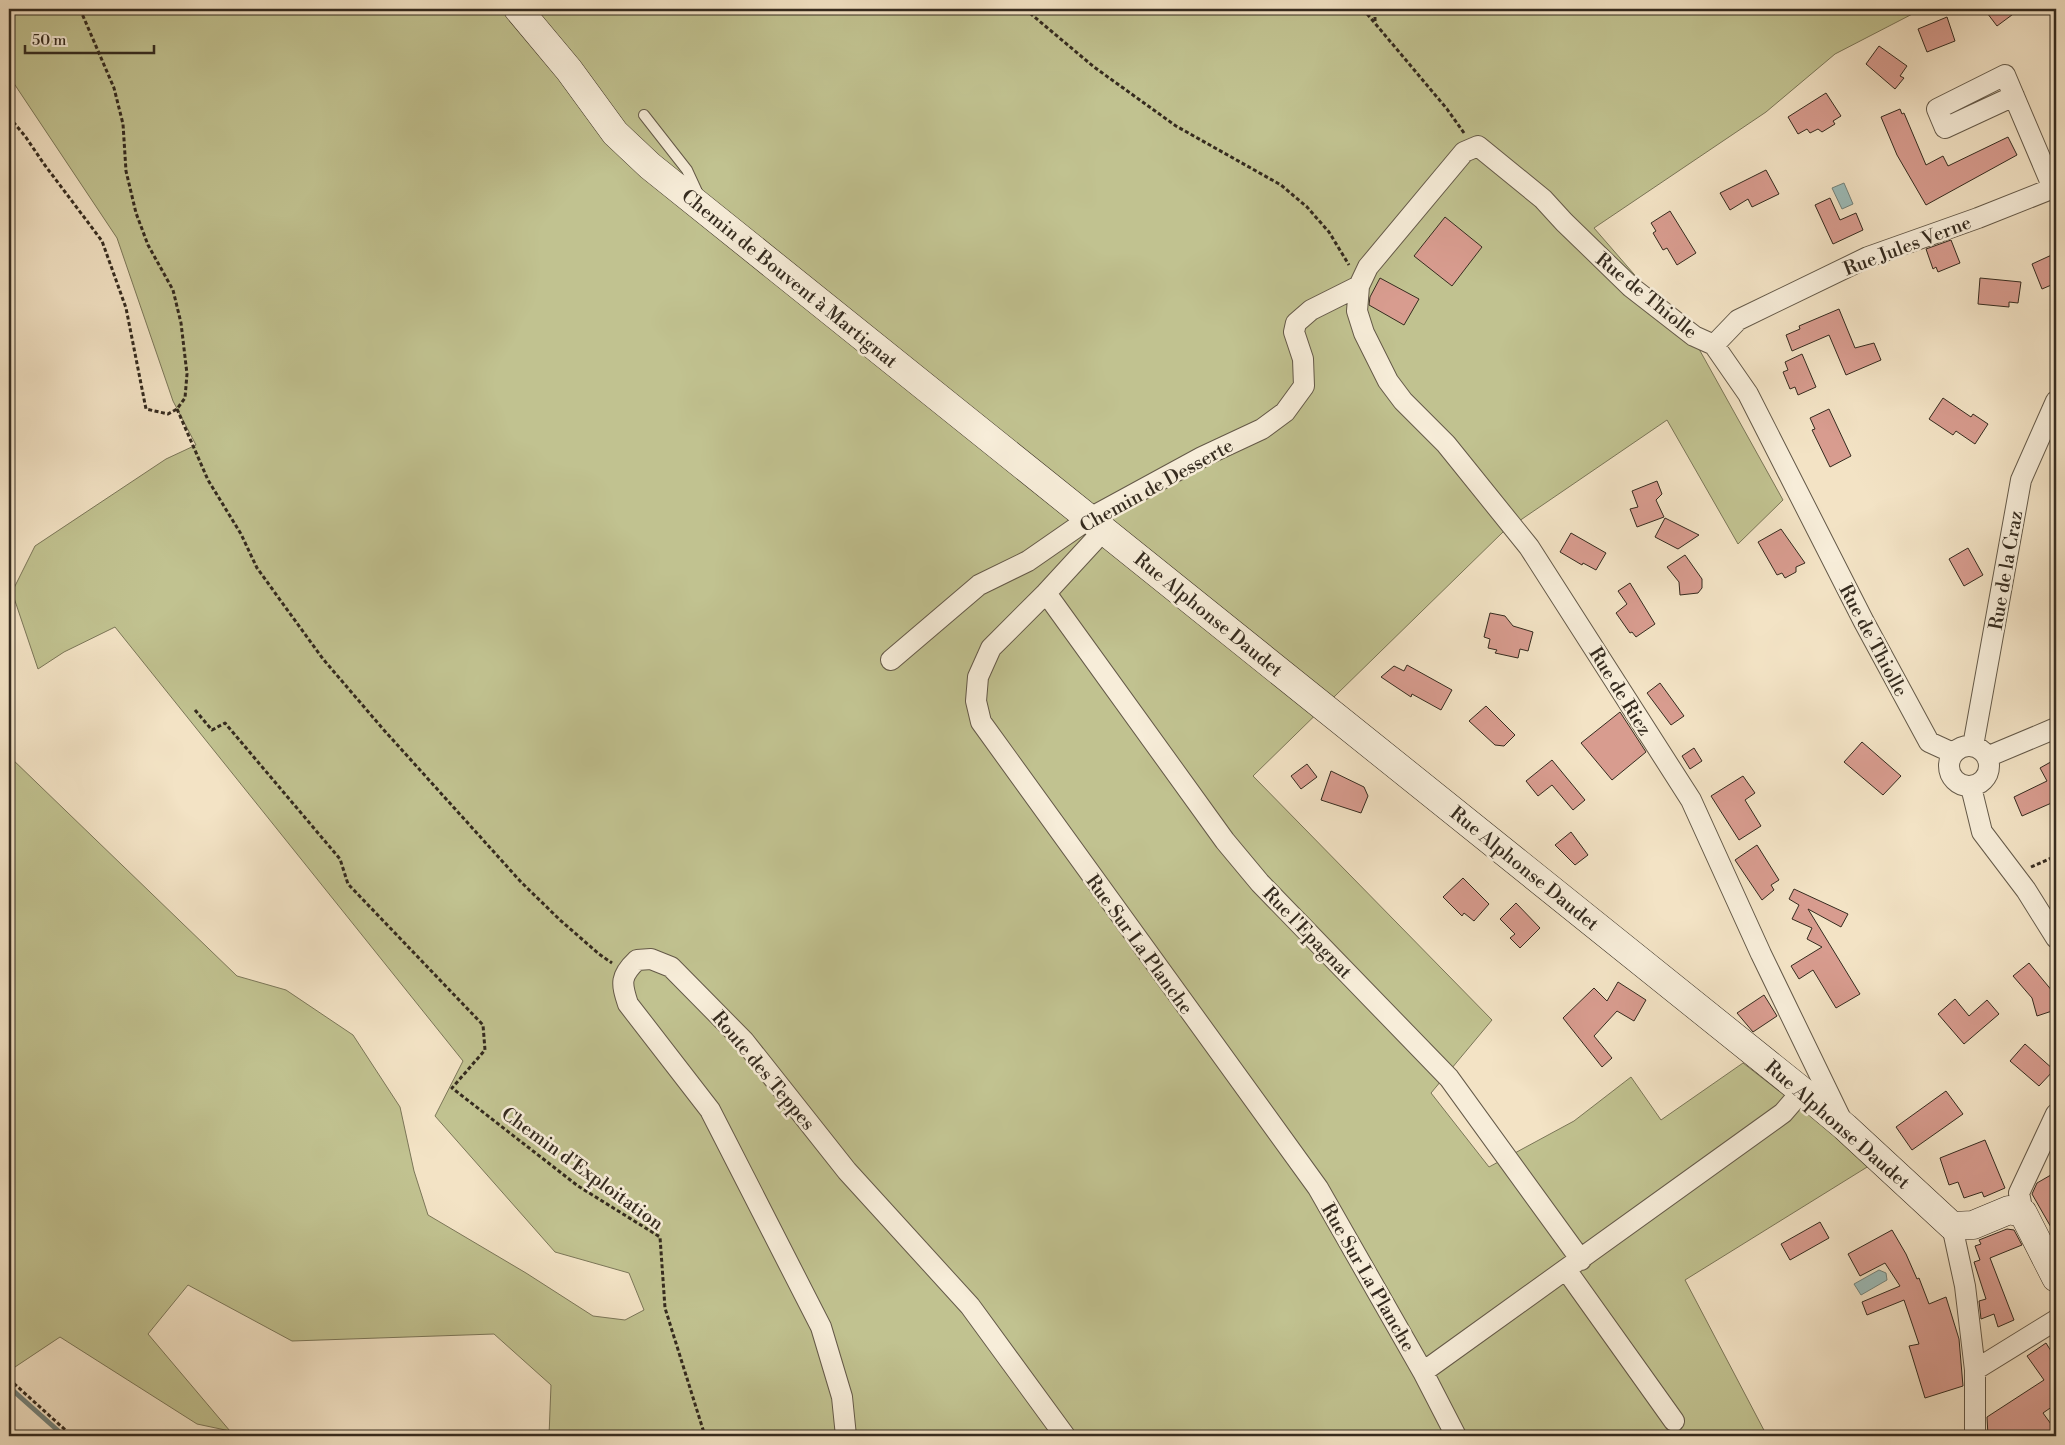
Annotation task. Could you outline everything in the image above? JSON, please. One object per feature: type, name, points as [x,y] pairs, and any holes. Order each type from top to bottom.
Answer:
[{"type":"street","name":"Chemin de Bouvent à Martignat","points":[[518,9],[569,70],[615,133],[650,166],[1097,524]]},
{"type":"street","points":[[2014,96],[2055,188]]},
{"type":"street","name":"Rue de Thiolle","points":[[1470,148],[1478,146],[1543,199],[1631,287],[1694,336],[1714,345],[1748,394],[1864,622],[1930,742],[1953,753]]},
{"type":"street","points":[[1359,286],[1368,267],[1464,152],[1470,148]]},
{"type":"street","name":"Rue Jules Verne","points":[[1714,345],[1738,320],[1868,256],[1978,218],[2055,188]]},
{"type":"street","name":"Chemin de Desserte","points":[[891,660],[979,585],[1028,562],[1097,524],[1202,457],[1262,429],[1285,412],[1304,386],[1303,359],[1294,332],[1296,323],[1311,310],[1359,286]]},
{"type":"street","name":"Rue de Riez","points":[[1359,286],[1357,311],[1364,333],[1388,381],[1402,402],[1446,444],[1529,547],[1691,800],[1760,954],[1845,1127]]},
{"type":"street","name":"Rue de la Craz","points":[[1980,751],[2021,480],[2056,401]]},
{"type":"street","name":"Rue Sur La Planche","points":[[1097,524],[1046,593],[991,648],[978,677],[976,701],[981,722],[1318,1188],[1423,1372],[1456,1436]]},
{"type":"street","name":"Rue Alphonse Daudet","points":[[1097,524],[1802,1091],[1845,1127],[1952,1226]]},
{"type":"street","name":"Rue l'Epagnat","points":[[1046,593],[1225,841],[1260,883],[1449,1078],[1574,1265],[1674,1421]]},
{"type":"street","points":[[1980,751],[1989,770],[1987,776],[1983,781],[1971,787],[1958,784],[1950,773],[1950,759],[1953,753],[1966,746],[1980,751],[2056,728]]},
{"type":"street","points":[[1971,787],[1982,832],[2014,874],[2056,938]]},
{"type":"street","name":"Route des Teppes","points":[[626,971],[636,960],[651,959],[670,967],[744,1041],[847,1171],[970,1306],[1065,1436]]},
{"type":"street","points":[[626,971],[622,986],[628,1004],[710,1110],[821,1327],[842,1397],[846,1436]]},
{"type":"street","points":[[1423,1372],[1784,1114],[1802,1091]]},
{"type":"street","points":[[2056,1114],[2019,1193],[2023,1213],[2056,1278]]},
{"type":"street","points":[[1975,1436],[1975,1370],[1965,1286],[1952,1226],[1974,1225],[2009,1210],[2023,1213]]},
{"type":"street","points":[[1975,1370],[2056,1320]]},
{"type":"lane","points":[[644,115],[687,170],[706,210]]},
{"type":"path","points":[[9,117],[102,241],[126,308],[146,409],[168,414],[177,409],[185,398],[187,374],[181,323],[173,290],[148,245],[136,213],[126,171],[123,124],[114,88],[80,9]]},
{"type":"path","points":[[1025,9],[1094,67],[1176,126],[1281,185],[1307,207],[1329,232],[1345,257],[1359,286]]},
{"type":"path","points":[[1363,9],[1447,109],[1463,131],[1470,148]]},
{"type":"path","points":[[1375,9],[1375,21]]},
{"type":"path","points":[[177,409],[208,480],[241,534],[257,568],[324,659],[383,729],[521,882],[599,954],[626,971]]},
{"type":"path","name":"Chemin d'Exploitation","points":[[195,710],[212,730],[224,724],[340,860],[348,884],[483,1025],[485,1050],[452,1088],[578,1186],[660,1237],[665,1308],[706,1436]]},
{"type":"path","points":[[2014,874],[2056,856]]},
{"type":"path","points":[[9,1379],[72,1436]]},
{"type":"green space","points":[[9,9],[1922,9],[1835,54],[1766,112],[1594,228],[1699,349],[1783,500],[1738,544],[1667,420],[1503,532],[1253,776],[1492,1020],[1431,1093],[1489,1167],[1574,1121],[1631,1077],[1661,1120],[1743,1063],[1872,1164],[1685,1280],[1767,1436],[549,1436],[551,1385],[494,1334],[292,1341],[188,1285],[148,1334],[230,1431],[197,1424],[60,1337],[9,1371],[9,756],[237,976],[286,990],[353,1035],[400,1107],[414,1171],[428,1215],[526,1273],[593,1316],[625,1320],[644,1310],[629,1273],[555,1252],[435,1116],[463,1061],[115,627],[64,652],[38,669],[12,592],[35,546],[166,459],[196,445],[173,401],[117,238],[9,76]]},
{"type":"water","points":[[1844,183],[1853,204],[1842,209],[1832,188]]},
{"type":"water","points":[[1879,1270],[1886,1273],[1887,1280],[1861,1295],[1854,1284]]},
{"type":"building","points":[[1984,9],[2020,9],[1997,26]]},
{"type":"building","points":[[1947,17],[1955,41],[1927,52],[1918,29]]},
{"type":"building","points":[[1879,46],[1907,66],[1900,76],[1904,78],[1895,89],[1866,64]]},
{"type":"building","points":[[1826,93],[1841,116],[1833,121],[1835,124],[1822,132],[1818,129],[1810,133],[1807,129],[1798,134],[1788,117]]},
{"type":"building","points":[[1900,109],[1902,114],[1904,113],[1926,165],[1943,156],[1948,166],[2008,137],[2017,155],[1926,205],[1897,155],[1881,117]]},
{"type":"building","points":[[1766,170],[1779,194],[1752,207],[1748,199],[1730,210],[1720,193]]},
{"type":"building","points":[[1830,198],[1840,220],[1856,213],[1863,230],[1833,244],[1815,205]]},
{"type":"building","points":[[1670,211],[1696,253],[1677,265],[1667,248],[1663,250],[1653,233],[1656,231],[1651,223]]},
{"type":"building","points":[[1445,217],[1482,247],[1452,286],[1414,256]]},
{"type":"building","points":[[1951,240],[1960,263],[1938,272],[1936,267],[1933,269],[1926,249]]},
{"type":"building","points":[[2056,253],[2056,283],[2042,289],[2032,264]]},
{"type":"building","points":[[1380,278],[1419,299],[1404,325],[1369,305],[1370,297]]},
{"type":"building","points":[[1980,278],[2021,282],[2018,303],[2009,302],[2009,307],[1978,304]]},
{"type":"building","points":[[1839,309],[1855,348],[1874,343],[1881,360],[1846,375],[1829,335],[1792,351],[1786,335],[1800,329],[1799,326]]},
{"type":"building","points":[[1802,354],[1816,387],[1798,395],[1795,387],[1790,389],[1783,372],[1788,370],[1785,362]]},
{"type":"building","points":[[1943,398],[1971,417],[1973,414],[1988,424],[1975,444],[1956,431],[1953,435],[1929,419]]},
{"type":"building","points":[[1829,409],[1851,456],[1830,467],[1812,430],[1815,429],[1810,418]]},
{"type":"building","points":[[1657,481],[1662,494],[1656,500],[1664,517],[1637,527],[1630,509],[1638,507],[1632,491]]},
{"type":"building","points":[[1665,518],[1699,535],[1678,549],[1655,537]]},
{"type":"building","points":[[1781,529],[1805,563],[1796,567],[1796,572],[1785,578],[1782,573],[1777,575],[1758,542]]},
{"type":"building","points":[[1571,533],[1606,553],[1596,570],[1583,563],[1582,565],[1560,552]]},
{"type":"building","points":[[1968,548],[1983,575],[1964,586],[1949,559]]},
{"type":"building","points":[[1685,555],[1702,579],[1702,588],[1698,593],[1680,595],[1679,582],[1667,567]]},
{"type":"building","points":[[1630,583],[1655,624],[1636,637],[1632,632],[1630,633],[1616,613],[1627,604],[1618,591]]},
{"type":"building","points":[[1490,613],[1505,616],[1513,626],[1533,632],[1528,651],[1520,649],[1518,658],[1495,653],[1497,650],[1488,648],[1490,639],[1484,637]]},
{"type":"building","points":[[1407,665],[1452,690],[1441,710],[1412,694],[1411,697],[1381,677],[1394,666],[1404,671]]},
{"type":"building","points":[[1660,683],[1684,716],[1671,725],[1647,693]]},
{"type":"building","points":[[1486,706],[1515,735],[1504,746],[1495,745],[1469,721]]},
{"type":"building","points":[[1620,712],[1646,752],[1612,780],[1581,743]]},
{"type":"building","points":[[1862,742],[1901,776],[1883,795],[1844,762]]},
{"type":"building","points":[[1694,748],[1702,761],[1690,769],[1682,756]]},
{"type":"building","points":[[2056,759],[2056,801],[2022,816],[2014,797],[2047,781],[2040,768]]},
{"type":"building","points":[[1552,760],[1585,800],[1573,810],[1552,785],[1538,796],[1526,781]]},
{"type":"building","points":[[1307,764],[1317,777],[1301,789],[1291,776]]},
{"type":"building","points":[[1331,771],[1364,787],[1368,796],[1361,813],[1321,800]]},
{"type":"building","points":[[1743,776],[1755,793],[1745,800],[1761,826],[1739,840],[1711,796]]},
{"type":"building","points":[[1571,832],[1588,855],[1575,865],[1555,845]]},
{"type":"building","points":[[1757,845],[1779,880],[1771,885],[1774,890],[1762,900],[1735,860]]},
{"type":"building","points":[[1463,878],[1489,904],[1474,921],[1464,913],[1462,916],[1443,897]]},
{"type":"building","points":[[1794,889],[1848,914],[1841,927],[1808,909],[1860,994],[1836,1008],[1813,970],[1799,979],[1791,966],[1822,947],[1807,939],[1812,928],[1792,919],[1799,905],[1789,899]]},
{"type":"building","points":[[1516,903],[1540,928],[1520,948],[1510,938],[1515,934],[1500,919]]},
{"type":"building","points":[[2029,963],[2053,992],[2056,1003],[2052,1011],[2037,1016],[2032,998],[2013,976]]},
{"type":"building","points":[[1618,982],[1646,1000],[1634,1021],[1617,1011],[1594,1036],[1612,1058],[1602,1067],[1563,1018],[1594,988],[1607,1001]]},
{"type":"building","points":[[1764,995],[1777,1016],[1753,1032],[1737,1013]]},
{"type":"building","points":[[1955,999],[1969,1016],[1987,1000],[1999,1014],[1964,1044],[1938,1014]]},
{"type":"building","points":[[2025,1044],[2054,1070],[2039,1086],[2010,1061]]},
{"type":"building","points":[[1946,1091],[1963,1114],[1912,1150],[1896,1127]]},
{"type":"building","points":[[1985,1140],[2005,1188],[1984,1197],[1982,1192],[1964,1198],[1958,1182],[1949,1185],[1940,1158]]},
{"type":"building","points":[[2056,1172],[2056,1236],[2032,1194],[2037,1183]]},
{"type":"building","points":[[1820,1222],[1829,1238],[1790,1260],[1781,1244]]},
{"type":"building","points":[[2007,1229],[2014,1230],[2022,1245],[1990,1258],[2014,1320],[1998,1327],[1994,1314],[1981,1319],[1979,1301],[1986,1299],[1974,1262],[1980,1260],[1975,1246],[1981,1244],[1979,1240]]},
{"type":"building","points":[[1892,1230],[1906,1254],[1917,1279],[1919,1278],[1929,1304],[1946,1297],[1959,1339],[1963,1386],[1925,1398],[1909,1346],[1919,1344],[1904,1300],[1867,1315],[1862,1302],[1900,1286],[1885,1263],[1860,1276],[1848,1254]]},
{"type":"building","points":[[2046,1343],[2051,1351],[2056,1350],[2056,1404],[2043,1413],[2056,1431],[2056,1436],[1988,1436],[1987,1417],[2044,1380],[2027,1356]]},
{"type":"waterway","points":[[9,1387],[64,1436]]}]
